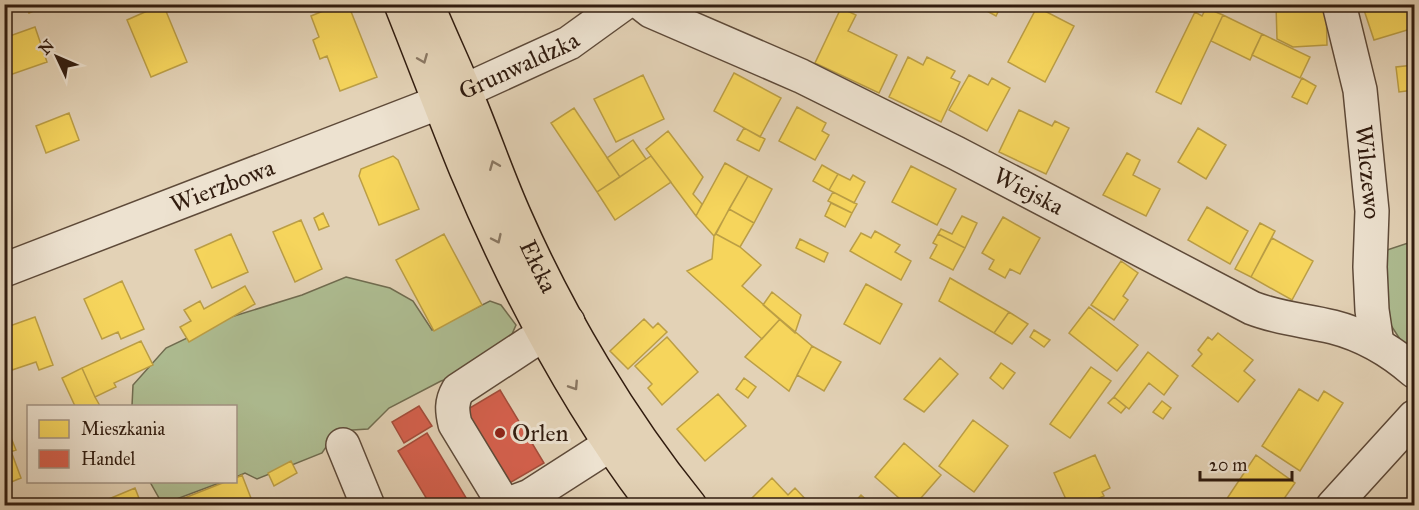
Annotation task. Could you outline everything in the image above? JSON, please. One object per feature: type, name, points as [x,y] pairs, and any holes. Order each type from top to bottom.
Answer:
[{"type":"main road","name":"Ełcka","points":[[401,4],[516,219],[556,328],[566,373],[611,444],[655,506]]},
{"type":"main road","name":"Ełcka","points":[[427,4],[452,96]]},
{"type":"main road","name":"Ełcka","points":[[556,328],[593,366],[636,432],[690,506]]},
{"type":"street","name":"Grunwaldzka","points":[[452,96],[569,43],[623,4]]},
{"type":"street","name":"Wiejska","points":[[642,4],[651,11],[801,76],[946,148],[1252,308],[1272,316],[1334,327],[1377,344],[1414,371]]},
{"type":"street","name":"Wilczewo","points":[[1339,4],[1360,90],[1371,199],[1370,267],[1372,310],[1377,344]]},
{"type":"street","name":"Wierzbowa","points":[[4,270],[452,96]]},
{"type":"street","points":[[556,328],[458,390],[453,398],[452,411],[455,424],[500,498],[511,503],[530,496],[611,444]]},
{"type":"street","points":[[1333,506],[1414,417]]},
{"type":"street","points":[[343,445],[368,506]]},
{"type":"green space","points":[[1414,241],[1414,347],[1405,347],[1383,313],[1384,251]]},
{"type":"green space","points":[[346,277],[390,288],[413,301],[432,330],[490,301],[501,305],[516,325],[508,343],[472,371],[441,381],[389,408],[368,429],[337,431],[322,453],[257,479],[245,473],[237,477],[237,405],[132,405],[133,385],[166,348],[231,317],[302,295]]},
{"type":"green space","points":[[151,483],[219,483],[166,503],[159,498]]},
{"type":"building: Mieszkania","points":[[26,4],[50,4],[29,13]]},
{"type":"building: Mieszkania","points":[[163,4],[187,62],[151,77],[127,20]]},
{"type":"building: Mieszkania","points":[[340,4],[348,4],[377,77],[340,91],[327,56],[320,59],[313,40],[319,37],[311,16]]},
{"type":"building: Mieszkania","points":[[974,4],[1002,4],[996,16]]},
{"type":"building: Mieszkania","points":[[1326,4],[1327,45],[1293,47],[1277,39],[1276,5]]},
{"type":"building: Mieszkania","points":[[1362,4],[1412,4],[1414,28],[1374,40]]},
{"type":"building: Mieszkania","points":[[1037,7],[1074,26],[1045,82],[1008,62]]},
{"type":"building: Mieszkania","points":[[841,8],[856,15],[848,31],[897,55],[879,93],[815,63]]},
{"type":"building: Mieszkania","points":[[1206,8],[1223,15],[1181,104],[1156,92],[1195,12],[1202,16]]},
{"type":"building: Mieszkania","points":[[1223,15],[1262,34],[1250,60],[1211,41]]},
{"type":"building: Mieszkania","points":[[35,27],[47,62],[4,77],[4,38]]},
{"type":"building: Mieszkania","points":[[1262,34],[1310,57],[1300,78],[1252,55]]},
{"type":"building: Mieszkania","points":[[908,57],[923,65],[927,57],[955,71],[951,78],[960,82],[941,122],[889,97]]},
{"type":"building: Mieszkania","points":[[1414,65],[1414,90],[1399,92],[1396,67]]},
{"type":"building: Mieszkania","points":[[734,73],[781,98],[760,137],[714,111]]},
{"type":"building: Mieszkania","points":[[643,75],[664,119],[616,142],[594,99]]},
{"type":"building: Mieszkania","points":[[969,75],[988,85],[992,78],[1010,88],[987,131],[949,110]]},
{"type":"building: Mieszkania","points":[[1302,78],[1316,86],[1307,104],[1292,97]]},
{"type":"building: Mieszkania","points":[[797,107],[826,123],[822,131],[829,135],[815,160],[779,141]]},
{"type":"building: Mieszkania","points":[[574,108],[620,177],[597,192],[551,123]]},
{"type":"building: Mieszkania","points":[[1019,110],[1052,126],[1055,121],[1069,128],[1046,174],[999,152]]},
{"type":"building: Mieszkania","points":[[69,113],[79,140],[46,153],[36,126]]},
{"type":"building: Mieszkania","points":[[744,128],[765,139],[759,151],[737,140]]},
{"type":"building: Mieszkania","points":[[1198,128],[1226,145],[1206,179],[1178,162]]},
{"type":"building: Mieszkania","points":[[668,131],[703,177],[693,194],[702,204],[696,216],[646,149]]},
{"type":"building: Mieszkania","points":[[633,140],[646,159],[620,177],[607,158]]},
{"type":"building: Mieszkania","points":[[1127,153],[1140,160],[1133,175],[1160,189],[1146,216],[1103,195]]},
{"type":"building: Mieszkania","points":[[393,156],[398,160],[419,209],[379,225],[359,176],[361,169]]},
{"type":"building: Mieszkania","points":[[651,156],[671,182],[615,220],[597,192]]},
{"type":"building: Mieszkania","points":[[725,163],[748,176],[714,236],[696,216]]},
{"type":"building: Mieszkania","points":[[822,165],[838,174],[829,190],[813,181]]},
{"type":"building: Mieszkania","points":[[911,166],[956,189],[937,225],[892,202]]},
{"type":"building: Mieszkania","points":[[838,174],[850,180],[853,175],[865,182],[854,203],[829,190]]},
{"type":"building: Mieszkania","points":[[748,176],[772,189],[754,223],[729,209]]},
{"type":"building: Mieszkania","points":[[833,192],[857,204],[852,213],[828,201]]},
{"type":"building: Mieszkania","points":[[831,203],[852,213],[845,227],[825,216]]},
{"type":"building: Mieszkania","points":[[1207,207],[1248,231],[1230,264],[1188,240]]},
{"type":"building: Mieszkania","points":[[729,209],[754,223],[740,247],[716,234]]},
{"type":"building: Mieszkania","points":[[323,213],[329,226],[319,230],[314,218]]},
{"type":"building: Mieszkania","points":[[962,216],[977,223],[965,248],[938,234],[941,229],[952,234]]},
{"type":"building: Mieszkania","points":[[1003,217],[1040,238],[1020,274],[1010,269],[1005,278],[989,269],[994,260],[982,253]]},
{"type":"building: Mieszkania","points":[[301,220],[322,269],[295,282],[273,232]]},
{"type":"building: Mieszkania","points":[[1260,223],[1275,231],[1251,277],[1235,269]]},
{"type":"building: Mieszkania","points":[[875,231],[900,245],[895,252],[911,261],[901,280],[850,251],[861,233],[871,238]]},
{"type":"building: Mieszkania","points":[[231,234],[248,272],[212,288],[195,250]]},
{"type":"building: Mieszkania","points":[[444,234],[482,305],[434,331],[396,260]]},
{"type":"building: Mieszkania","points":[[716,234],[740,247],[761,265],[742,286],[780,319],[762,339],[687,271],[712,259]]},
{"type":"building: Mieszkania","points":[[938,234],[965,248],[953,270],[930,258],[937,245],[933,243]]},
{"type":"building: Mieszkania","points":[[1272,238],[1313,261],[1292,300],[1251,277]]},
{"type":"building: Mieszkania","points":[[800,239],[828,253],[824,262],[796,248]]},
{"type":"building: Mieszkania","points":[[1121,261],[1138,273],[1123,296],[1128,300],[1114,320],[1091,305]]},
{"type":"building: Mieszkania","points":[[950,278],[1009,312],[994,333],[939,301]]},
{"type":"building: Mieszkania","points":[[122,281],[144,329],[121,339],[118,332],[102,339],[84,299]]},
{"type":"building: Mieszkania","points":[[866,284],[902,304],[880,344],[844,324]]},
{"type":"building: Mieszkania","points":[[245,286],[255,304],[189,342],[180,327],[191,321],[184,310],[200,301],[204,309]]},
{"type":"building: Mieszkania","points":[[772,292],[801,315],[795,333],[763,305]]},
{"type":"building: Mieszkania","points":[[1089,307],[1138,345],[1117,371],[1069,333]]},
{"type":"building: Mieszkania","points":[[1009,312],[1028,324],[1012,344],[994,333]]},
{"type":"building: Mieszkania","points":[[35,317],[53,365],[39,370],[36,362],[12,370],[4,349],[4,328]]},
{"type":"building: Mieszkania","points":[[644,319],[653,328],[658,323],[667,332],[628,369],[610,351]]},
{"type":"building: Mieszkania","points":[[780,319],[812,346],[789,391],[745,357]]},
{"type":"building: Mieszkania","points":[[1034,330],[1050,340],[1044,347],[1030,337]]},
{"type":"building: Mieszkania","points":[[1218,333],[1253,360],[1244,371],[1255,380],[1238,402],[1192,366],[1202,354],[1198,350],[1208,337],[1212,340]]},
{"type":"building: Mieszkania","points":[[667,337],[698,372],[662,405],[648,388],[652,384],[635,366]]},
{"type":"building: Mieszkania","points":[[141,341],[153,365],[114,383],[116,387],[95,397],[82,368]]},
{"type":"building: Mieszkania","points":[[812,346],[841,362],[824,391],[797,375]]},
{"type":"building: Mieszkania","points":[[1148,352],[1178,376],[1164,395],[1149,383],[1129,409],[1114,397]]},
{"type":"building: Mieszkania","points":[[940,358],[958,374],[924,412],[904,399]]},
{"type":"building: Mieszkania","points":[[1001,363],[1015,373],[1003,389],[990,378]]},
{"type":"building: Mieszkania","points":[[1091,367],[1111,381],[1070,438],[1050,424]]},
{"type":"building: Mieszkania","points":[[82,368],[99,405],[75,405],[62,378]]},
{"type":"building: Mieszkania","points":[[744,378],[756,387],[748,398],[736,389]]},
{"type":"building: Mieszkania","points":[[1299,389],[1318,401],[1324,391],[1343,403],[1300,471],[1262,446]]},
{"type":"building: Mieszkania","points":[[718,394],[746,426],[705,461],[677,429]]},
{"type":"building: Mieszkania","points":[[1114,397],[1126,407],[1121,413],[1108,403]]},
{"type":"building: Mieszkania","points":[[1162,401],[1171,408],[1163,419],[1153,412]]},
{"type":"building: Mieszkania","points":[[4,420],[16,450],[4,454]]},
{"type":"building: Mieszkania","points":[[973,420],[1008,446],[974,492],[939,466]]},
{"type":"building: Mieszkania","points":[[904,443],[941,475],[914,506],[908,506],[875,477]]},
{"type":"building: Mieszkania","points":[[11,451],[21,478],[4,485],[4,454]]},
{"type":"building: Mieszkania","points":[[1095,455],[1110,488],[1102,492],[1104,496],[1084,505],[1082,501],[1069,506],[1054,473]]},
{"type":"building: Mieszkania","points":[[1256,455],[1295,483],[1279,506],[1222,506]]},
{"type":"building: Mieszkania","points":[[291,461],[297,473],[274,486],[268,473]]},
{"type":"building: Mieszkania","points":[[242,475],[254,506],[164,506],[222,483],[237,483],[237,478]]},
{"type":"building: Mieszkania","points":[[772,478],[788,495],[795,488],[810,504],[808,506],[744,506]]},
{"type":"building: Mieszkania","points":[[135,488],[142,506],[92,506]]},
{"type":"building: Mieszkania","points":[[861,495],[871,504],[851,506]]},
{"type":"building: Handel","points":[[500,390],[544,463],[506,485],[463,412]]},
{"type":"building: Handel","points":[[419,406],[432,426],[404,443],[392,422]]},
{"type":"building: Handel","points":[[427,433],[471,506],[431,506],[398,451]]},
{"type":"place","name":"Orlen","points":[[500,433]]}]
